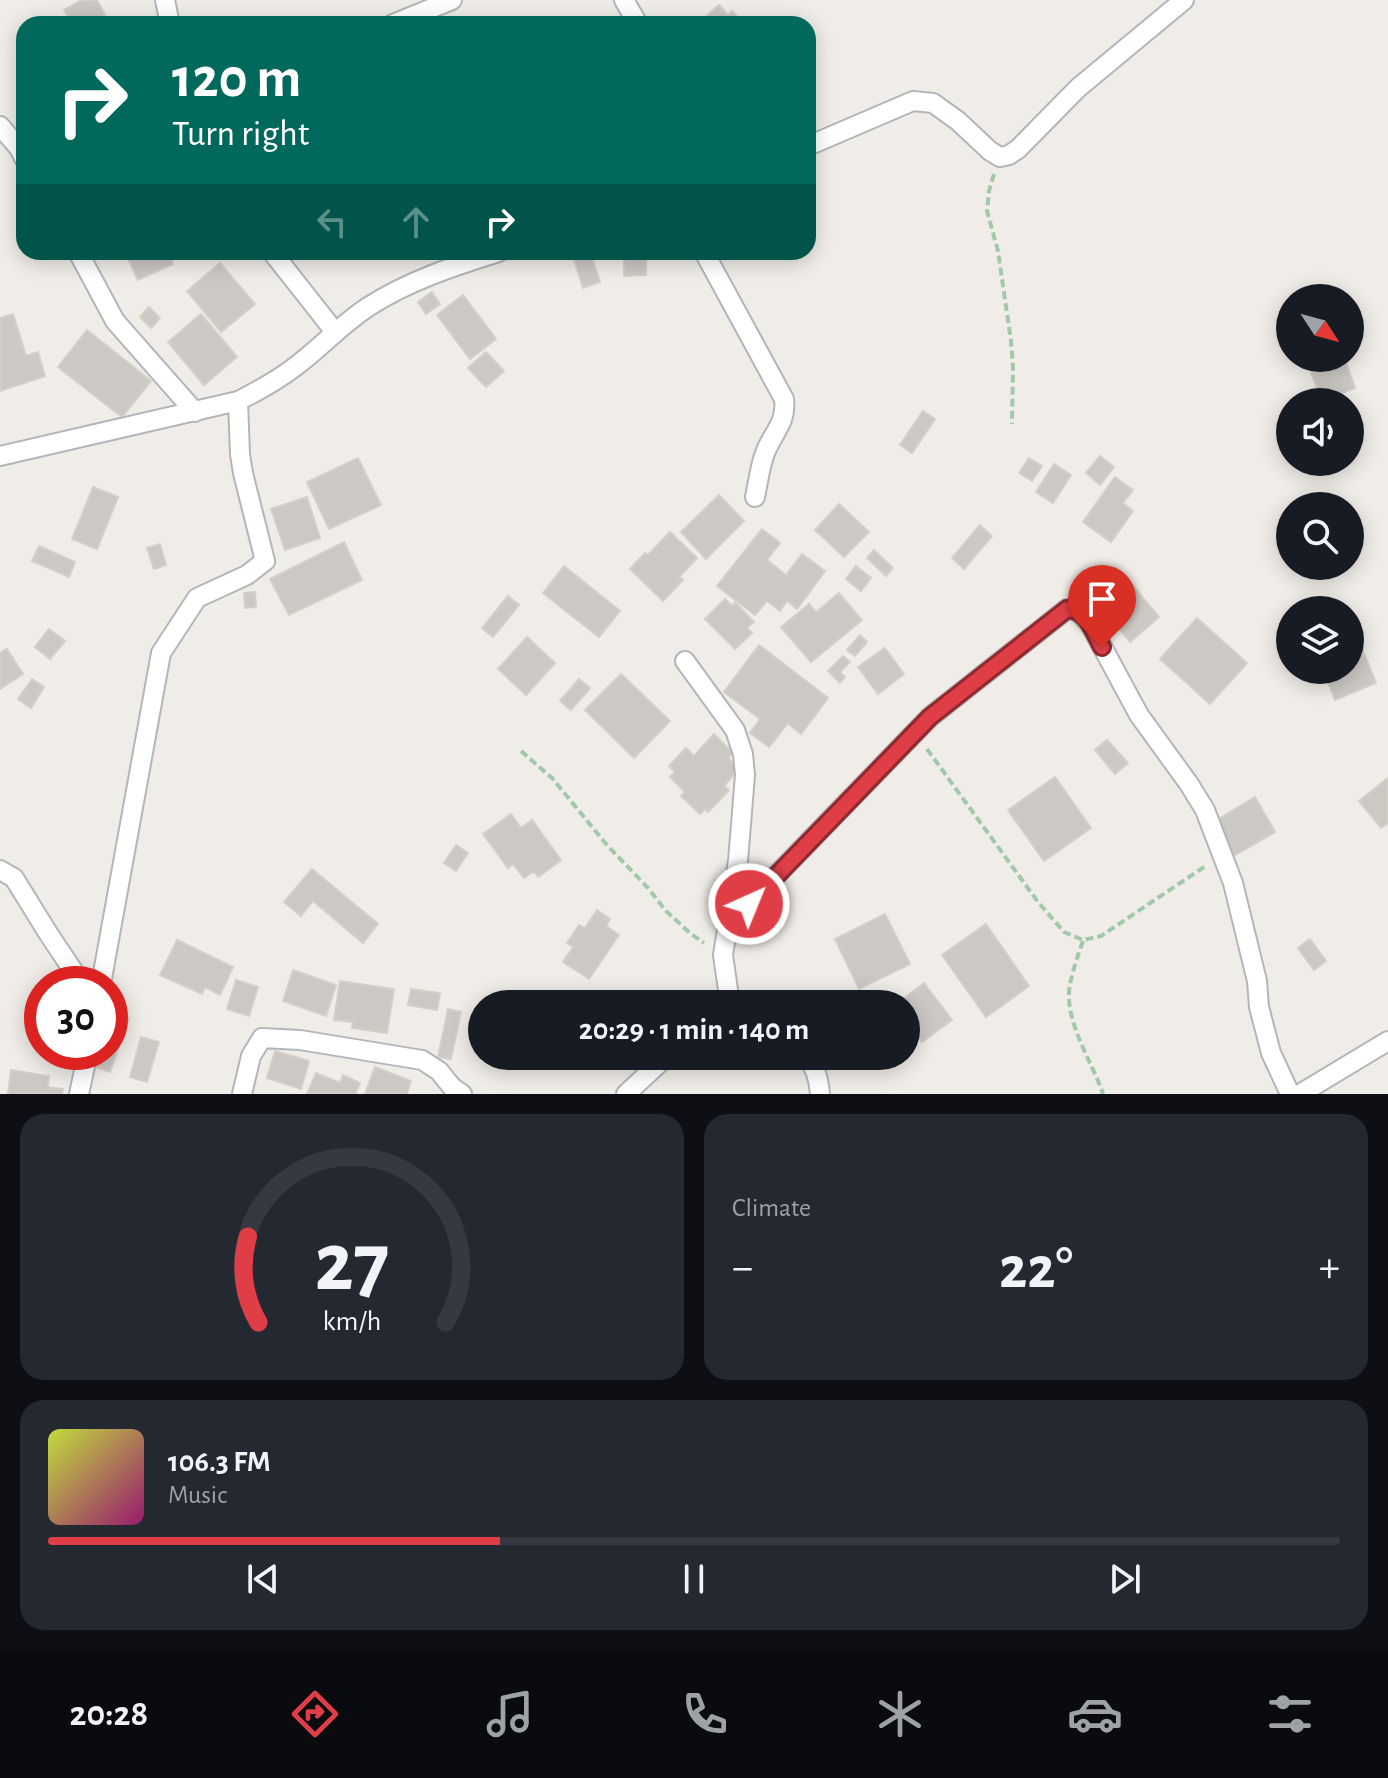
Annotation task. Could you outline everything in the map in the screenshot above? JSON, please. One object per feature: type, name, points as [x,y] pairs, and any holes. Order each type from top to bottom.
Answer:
[{"type":"street","points":[[413,16],[452,0]]},
{"type":"street","points":[[816,143],[913,101],[933,103],[990,151],[1000,157],[1009,155],[1078,88],[1184,0]]},
{"type":"street","points":[[0,126],[16,145]]},
{"type":"street","points":[[82,260],[115,321],[195,412]]},
{"type":"street","points":[[278,260],[335,332]]},
{"type":"street","points":[[0,456],[238,401],[298,365],[368,307],[410,284],[473,260]]},
{"type":"street","points":[[708,260],[784,399],[785,411],[765,453],[755,497]]},
{"type":"street","points":[[104,966],[161,653],[197,598],[247,575],[265,561],[243,473],[238,401]]},
{"type":"street","points":[[728,925],[930,717],[1067,609],[1073,609],[1090,624],[1139,715],[1205,810],[1233,883],[1271,1053],[1290,1094]]},
{"type":"street","points":[[685,661],[735,730],[743,754],[745,775],[738,861],[723,955],[726,990]]},
{"type":"street","points":[[0,870],[14,878],[70,966]]},
{"type":"street","points":[[242,1094],[251,1056],[262,1038],[300,1040],[422,1060],[439,1071],[462,1094]]},
{"type":"street","points":[[1300,1094],[1388,1041]]},
{"type":"street","points":[[79,1094],[84,1070]]},
{"type":"street","points":[[626,1094],[652,1070]]},
{"type":"street","points":[[814,1070],[820,1094]]},
{"type":"path","points":[[1000,157],[989,191],[987,211],[998,251],[1011,341],[1012,424]]},
{"type":"path","points":[[915,733],[1038,902],[1064,932],[1083,940],[1101,936],[1222,855]]},
{"type":"path","points":[[521,751],[552,778],[666,911],[691,934],[723,955]]},
{"type":"path","points":[[1083,940],[1069,987],[1070,1001],[1076,1033],[1103,1094]]},
{"type":"building","points":[[82,0],[97,0],[105,15],[67,16],[64,10]]},
{"type":"building","points":[[719,5],[728,15],[732,11],[737,16],[707,16]]},
{"type":"building","points":[[129,260],[171,260],[173,264],[138,280]]},
{"type":"building","points":[[574,260],[593,260],[600,282],[583,288]]},
{"type":"building","points":[[624,260],[646,260],[646,275],[624,276]]},
{"type":"building","points":[[220,263],[255,304],[221,332],[187,291]]},
{"type":"building","points":[[432,292],[440,304],[426,314],[418,302]]},
{"type":"building","points":[[463,295],[496,339],[470,359],[437,315]]},
{"type":"building","points":[[149,307],[160,318],[151,328],[140,317]]},
{"type":"building","points":[[13,314],[26,356],[38,352],[45,376],[0,391],[0,318]]},
{"type":"building","points":[[201,314],[237,357],[204,385],[168,342]]},
{"type":"building","points":[[87,330],[151,381],[122,417],[58,367]]},
{"type":"building","points":[[486,352],[504,371],[486,387],[468,368]]},
{"type":"building","points":[[1349,372],[1355,388],[1317,388],[1311,373]]},
{"type":"building","points":[[923,411],[935,419],[912,453],[900,445]]},
{"type":"building","points":[[1100,456],[1114,467],[1100,485],[1086,473]]},
{"type":"building","points":[[358,458],[381,505],[329,529],[307,482]]},
{"type":"building","points":[[1029,458],[1042,466],[1032,481],[1019,473]]},
{"type":"building","points":[[1054,464],[1071,475],[1053,503],[1036,492]]},
{"type":"building","points":[[1115,477],[1133,490],[1123,503],[1133,511],[1111,542],[1083,522]]},
{"type":"building","points":[[93,487],[118,497],[97,549],[72,539]]},
{"type":"building","points":[[719,495],[744,521],[706,559],[681,532]]},
{"type":"building","points":[[307,497],[320,538],[285,550],[271,509]]},
{"type":"building","points":[[839,504],[869,532],[844,557],[815,530]]},
{"type":"building","points":[[980,525],[992,536],[964,569],[952,558]]},
{"type":"building","points":[[762,529],[780,543],[767,560],[786,575],[802,554],[825,571],[797,609],[787,601],[780,611],[767,601],[755,615],[717,586]]},
{"type":"building","points":[[670,532],[697,558],[679,577],[683,580],[663,601],[630,569]]},
{"type":"building","points":[[344,542],[362,580],[289,615],[270,579]]},
{"type":"building","points":[[160,544],[166,565],[154,569],[147,548]]},
{"type":"building","points":[[39,546],[75,562],[69,577],[32,561]]},
{"type":"building","points":[[874,550],[893,568],[886,576],[867,558]]},
{"type":"building","points":[[564,566],[620,611],[599,637],[543,593]]},
{"type":"building","points":[[856,566],[871,578],[861,591],[846,579]]},
{"type":"building","points":[[1128,580],[1159,617],[1130,642],[1099,605]]},
{"type":"building","points":[[255,592],[256,607],[245,608],[244,593]]},
{"type":"building","points":[[839,593],[862,620],[811,662],[781,627],[809,604],[816,612]]},
{"type":"building","points":[[508,596],[519,605],[493,637],[482,628]]},
{"type":"building","points":[[725,599],[732,606],[735,602],[754,622],[747,628],[752,633],[735,649],[705,619]]},
{"type":"building","points":[[1197,618],[1247,663],[1210,704],[1160,659]]},
{"type":"building","points":[[49,629],[65,641],[50,659],[35,647]]},
{"type":"building","points":[[860,635],[867,642],[855,656],[847,650]]},
{"type":"building","points":[[527,637],[555,663],[526,695],[498,669]]},
{"type":"building","points":[[759,645],[828,698],[801,734],[788,723],[769,747],[750,733],[760,719],[724,692]]},
{"type":"building","points":[[885,648],[904,674],[878,694],[858,667]]},
{"type":"building","points":[[7,649],[23,674],[0,689],[0,653]]},
{"type":"building","points":[[1364,654],[1376,683],[1335,700],[1329,684],[1364,684]]},
{"type":"building","points":[[843,656],[850,662],[840,672],[845,677],[840,683],[828,671]]},
{"type":"building","points":[[621,674],[670,721],[634,758],[585,710]]},
{"type":"building","points":[[32,679],[44,687],[31,708],[18,699]]},
{"type":"building","points":[[579,679],[590,688],[571,710],[560,701]]},
{"type":"building","points":[[714,734],[733,753],[728,758],[739,768],[724,786],[729,790],[708,812],[705,809],[700,814],[681,796],[685,792],[670,777],[675,772],[669,766],[686,748],[694,756]]},
{"type":"building","points":[[1107,740],[1128,763],[1115,774],[1095,750]]},
{"type":"building","points":[[1055,777],[1091,828],[1044,861],[1008,810]]},
{"type":"building","points":[[1388,778],[1388,823],[1381,828],[1359,801]]},
{"type":"building","points":[[1255,797],[1275,832],[1232,857],[1212,823]]},
{"type":"building","points":[[511,814],[521,828],[532,820],[561,860],[538,877],[534,871],[524,878],[513,864],[508,868],[483,834]]},
{"type":"building","points":[[456,845],[468,853],[456,871],[444,863]]},
{"type":"building","points":[[312,869],[378,924],[363,943],[313,901],[301,916],[284,902]]},
{"type":"building","points":[[597,910],[610,919],[606,926],[619,935],[589,979],[563,962],[573,947],[567,943],[579,925],[585,928]]},
{"type":"building","points":[[885,914],[910,964],[859,989],[835,939]]},
{"type":"building","points":[[986,924],[1029,986],[986,1017],[942,955]]},
{"type":"building","points":[[1310,939],[1326,961],[1314,970],[1298,948]]},
{"type":"building","points":[[177,940],[233,967],[220,995],[205,987],[202,994],[160,975]]},
{"type":"building","points":[[293,970],[336,985],[326,1016],[283,1001]]},
{"type":"building","points":[[236,980],[258,987],[249,1016],[227,1009]]},
{"type":"building","points":[[340,981],[394,989],[387,1033],[352,1028],[353,1022],[334,1020]]},
{"type":"building","points":[[924,983],[952,1020],[922,1042],[920,990],[915,990]]},
{"type":"building","points":[[411,989],[440,993],[437,1010],[408,1005]]},
{"type":"building","points":[[448,1009],[461,1012],[451,1059],[438,1057]]},
{"type":"building","points":[[141,1037],[159,1042],[147,1082],[130,1077]]},
{"type":"building","points":[[275,1051],[309,1061],[301,1089],[267,1078]]},
{"type":"building","points":[[375,1067],[411,1081],[407,1094],[365,1094]]},
{"type":"building","points":[[11,1070],[49,1076],[48,1087],[63,1089],[62,1094],[8,1094]]},
{"type":"building","points":[[316,1073],[340,1083],[343,1075],[360,1083],[355,1094],[307,1094]]},
{"type":"route","points":[[749,904],[930,717],[1067,609],[1081,613],[1102,647]]}]
